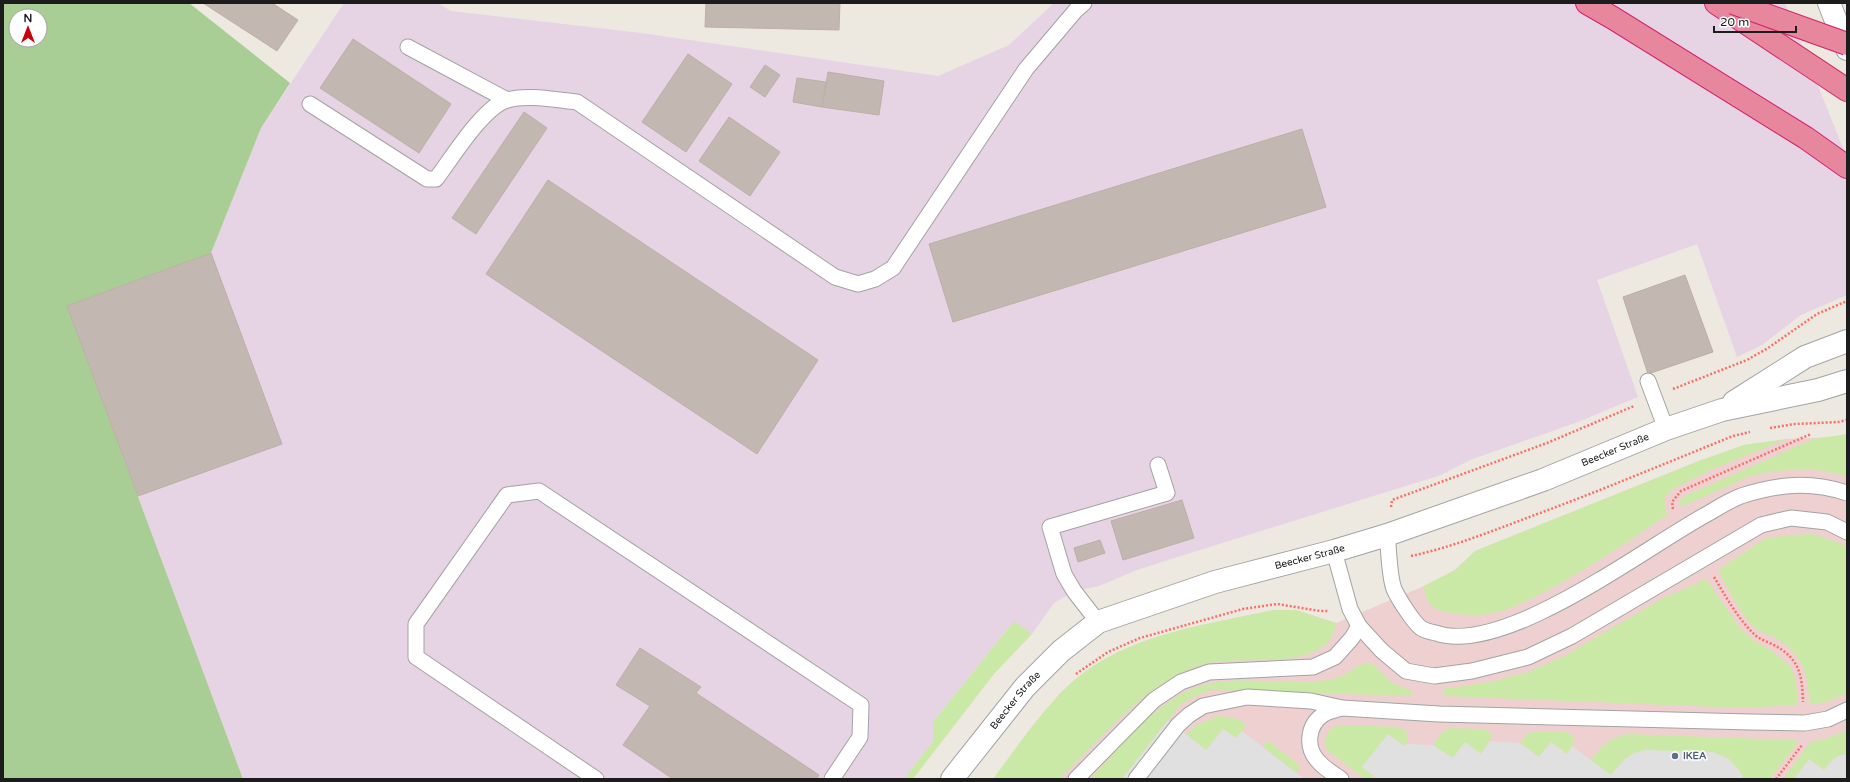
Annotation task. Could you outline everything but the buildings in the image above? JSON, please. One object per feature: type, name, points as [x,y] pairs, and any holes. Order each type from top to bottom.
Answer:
[{"type":"highway","points":[[1587,3],[1614,18],[1800,134],[1847,167]]},
{"type":"highway","points":[[1716,3],[1847,90]]},
{"type":"highway","points":[[1733,3],[1847,44]]},
{"type":"street","points":[[1829,3],[1847,49]]},
{"type":"street","points":[[1834,3],[1847,28]]},
{"type":"street","name":"Beecker Straße","points":[[1722,410],[1805,357],[1847,341]]},
{"type":"street","name":"Beecker Straße","points":[[952,779],[1025,687],[1060,651],[1098,622],[1215,582],[1334,551],[1387,535],[1543,480],[1666,429],[1722,410],[1818,390],[1847,381]]},
{"type":"lane","points":[[310,104],[427,180],[436,179],[492,106],[507,100],[533,97],[577,102],[835,277],[858,284],[875,279],[893,268],[1026,69],[1076,10],[1084,3]]},
{"type":"lane","points":[[408,47],[507,100]]},
{"type":"lane","points":[[1648,381],[1666,429]]},
{"type":"lane","points":[[1098,622],[1074,591],[1064,574],[1050,526],[1167,493],[1158,465]]},
{"type":"lane","points":[[1387,535],[1393,588],[1403,606],[1421,628],[1442,636],[1457,638],[1475,636],[1502,628],[1564,600],[1683,526],[1739,496],[1778,486],[1804,485],[1832,488],[1847,493]]},
{"type":"lane","points":[[596,779],[416,657],[416,624],[507,495],[539,491],[861,705],[860,737],[832,779]]},
{"type":"lane","points":[[1334,551],[1350,609],[1359,626],[1382,651],[1406,671],[1434,676],[1472,671],[1528,656],[1572,636],[1761,525],[1791,518],[1827,522],[1847,532]]},
{"type":"lane","points":[[1076,779],[1154,700],[1181,682],[1209,672],[1312,668],[1335,656],[1352,638],[1359,626]]},
{"type":"lane","points":[[1136,779],[1178,725],[1189,715],[1203,706],[1247,697],[1311,701],[1342,708],[1439,714],[1797,723],[1828,719],[1847,710]]},
{"type":"lane","points":[[1341,779],[1319,763],[1312,753],[1309,744],[1312,728],[1317,720],[1325,714],[1342,708]]},
{"type":"path","points":[[1387,535],[1392,500],[1547,443],[1654,397],[1747,360],[1768,348],[1817,314],[1847,302]]},
{"type":"path","points":[[1763,429],[1795,424],[1838,422],[1847,420]]},
{"type":"path","points":[[1390,560],[1436,550],[1478,537],[1574,501],[1733,436],[1755,431]]},
{"type":"path","points":[[1674,511],[1672,502],[1681,491],[1811,434]]},
{"type":"path","points":[[1713,575],[1739,617],[1754,635],[1777,646],[1795,662],[1802,679],[1804,705]]},
{"type":"path","points":[[1074,675],[1108,652],[1140,638],[1243,609],[1277,604],[1320,611],[1333,610]]},
{"type":"path","points":[[1776,779],[1804,741]]},
{"type":"shaded area","points":[[344,3],[438,3],[451,11],[641,33],[938,76],[1009,45],[1054,3],[1785,3],[1847,158],[1847,295],[1801,315],[1762,345],[1737,357],[1697,244],[1597,280],[1638,397],[1578,422],[1470,460],[1441,475],[1137,570],[1099,586],[1074,591],[1054,603],[1032,634],[1013,622],[933,722],[933,741],[904,779],[243,779],[67,306],[211,253],[261,128]]},
{"type":"shaded area","points":[[1847,434],[1847,779],[993,779],[1059,694],[1086,671],[1116,653],[1147,640],[1185,629],[1273,610],[1296,610],[1336,623],[1424,586],[1455,570],[1475,551],[1699,461],[1744,445],[1787,439],[1834,437]]},
{"type":"shaded area","points":[[1168,720],[1206,750],[1223,729],[1236,738],[1242,731],[1304,779],[1122,779]]},
{"type":"shaded area","name":"IKEA","points":[[1388,734],[1404,746],[1406,744],[1433,745],[1453,758],[1465,742],[1481,754],[1490,741],[1520,743],[1539,757],[1551,742],[1567,754],[1572,746],[1611,775],[1624,760],[1632,754],[1644,750],[1713,752],[1729,759],[1740,771],[1743,779],[1378,779],[1362,767]]},
{"type":"shaded area","points":[[1847,754],[1847,779],[1794,779],[1809,759],[1824,770],[1833,759]]},
{"type":"green space","points":[[3,3],[189,3],[290,83],[261,128],[211,253],[67,306],[243,779],[3,779]]},
{"type":"green space","points":[[1847,434],[1847,476],[1817,470],[1797,469],[1769,472],[1748,477],[1681,507],[1680,500],[1687,495],[1813,439]]},
{"type":"green space","points":[[1787,439],[1715,468],[1671,490],[1664,499],[1667,515],[1585,569],[1518,605],[1488,614],[1460,614],[1450,613],[1434,608],[1426,598],[1424,586],[1455,570],[1475,551],[1699,461],[1744,445]]},
{"type":"green space","points":[[1813,534],[1842,544],[1847,549],[1847,693],[1828,702],[1810,704],[1805,673],[1798,658],[1784,644],[1774,637],[1755,628],[1745,616],[1718,570],[1764,539],[1788,535]]},
{"type":"green space","points":[[1706,579],[1740,628],[1754,641],[1771,650],[1791,667],[1796,681],[1798,705],[1743,708],[1443,696],[1443,689],[1490,682],[1528,672],[1564,656],[1663,598]]},
{"type":"green space","points":[[1273,610],[1296,610],[1336,623],[1332,636],[1330,640],[1319,649],[1304,655],[1271,660],[1219,662],[1205,664],[1185,671],[1165,682],[1145,696],[1109,729],[1060,779],[993,779],[1033,726],[1059,695],[1081,675],[1105,659],[1131,646],[1158,636],[1187,628]]},
{"type":"green space","points":[[1014,621],[1032,634],[994,674],[913,779],[904,779],[933,741],[933,722]]},
{"type":"green space","points":[[1362,664],[1372,664],[1393,683],[1411,691],[1413,696],[1211,690],[1193,697],[1180,705],[1122,779],[1090,779],[1126,740],[1153,714],[1167,703],[1197,687],[1214,683],[1248,680],[1302,682],[1319,681],[1339,677]]},
{"type":"green space","points":[[1218,716],[1237,719],[1246,726],[1236,739],[1223,729],[1206,750],[1186,735],[1196,725]]},
{"type":"green space","points":[[1340,725],[1400,727],[1406,731],[1408,740],[1404,746],[1388,735],[1363,768],[1378,779],[1365,779],[1327,750],[1327,734],[1332,728]]},
{"type":"green space","points":[[1451,728],[1485,729],[1491,734],[1491,738],[1481,754],[1453,758],[1433,745],[1442,732]]},
{"type":"green space","points":[[1847,730],[1847,754],[1841,755],[1824,770],[1809,759],[1794,779],[1783,779],[1809,744],[1809,741],[1822,740]]},
{"type":"green space","points":[[1537,731],[1565,732],[1574,736],[1574,743],[1567,754],[1539,757],[1520,743],[1527,734]]},
{"type":"green space","points":[[1627,734],[1797,740],[1796,745],[1770,779],[1743,779],[1740,771],[1611,775],[1591,760],[1610,740]]},
{"type":"green space","points":[[1266,742],[1270,742],[1299,765],[1300,768],[1297,773],[1263,747]]},
{"type":"place","name":"IKEA","points":[[1675,756]]}]
